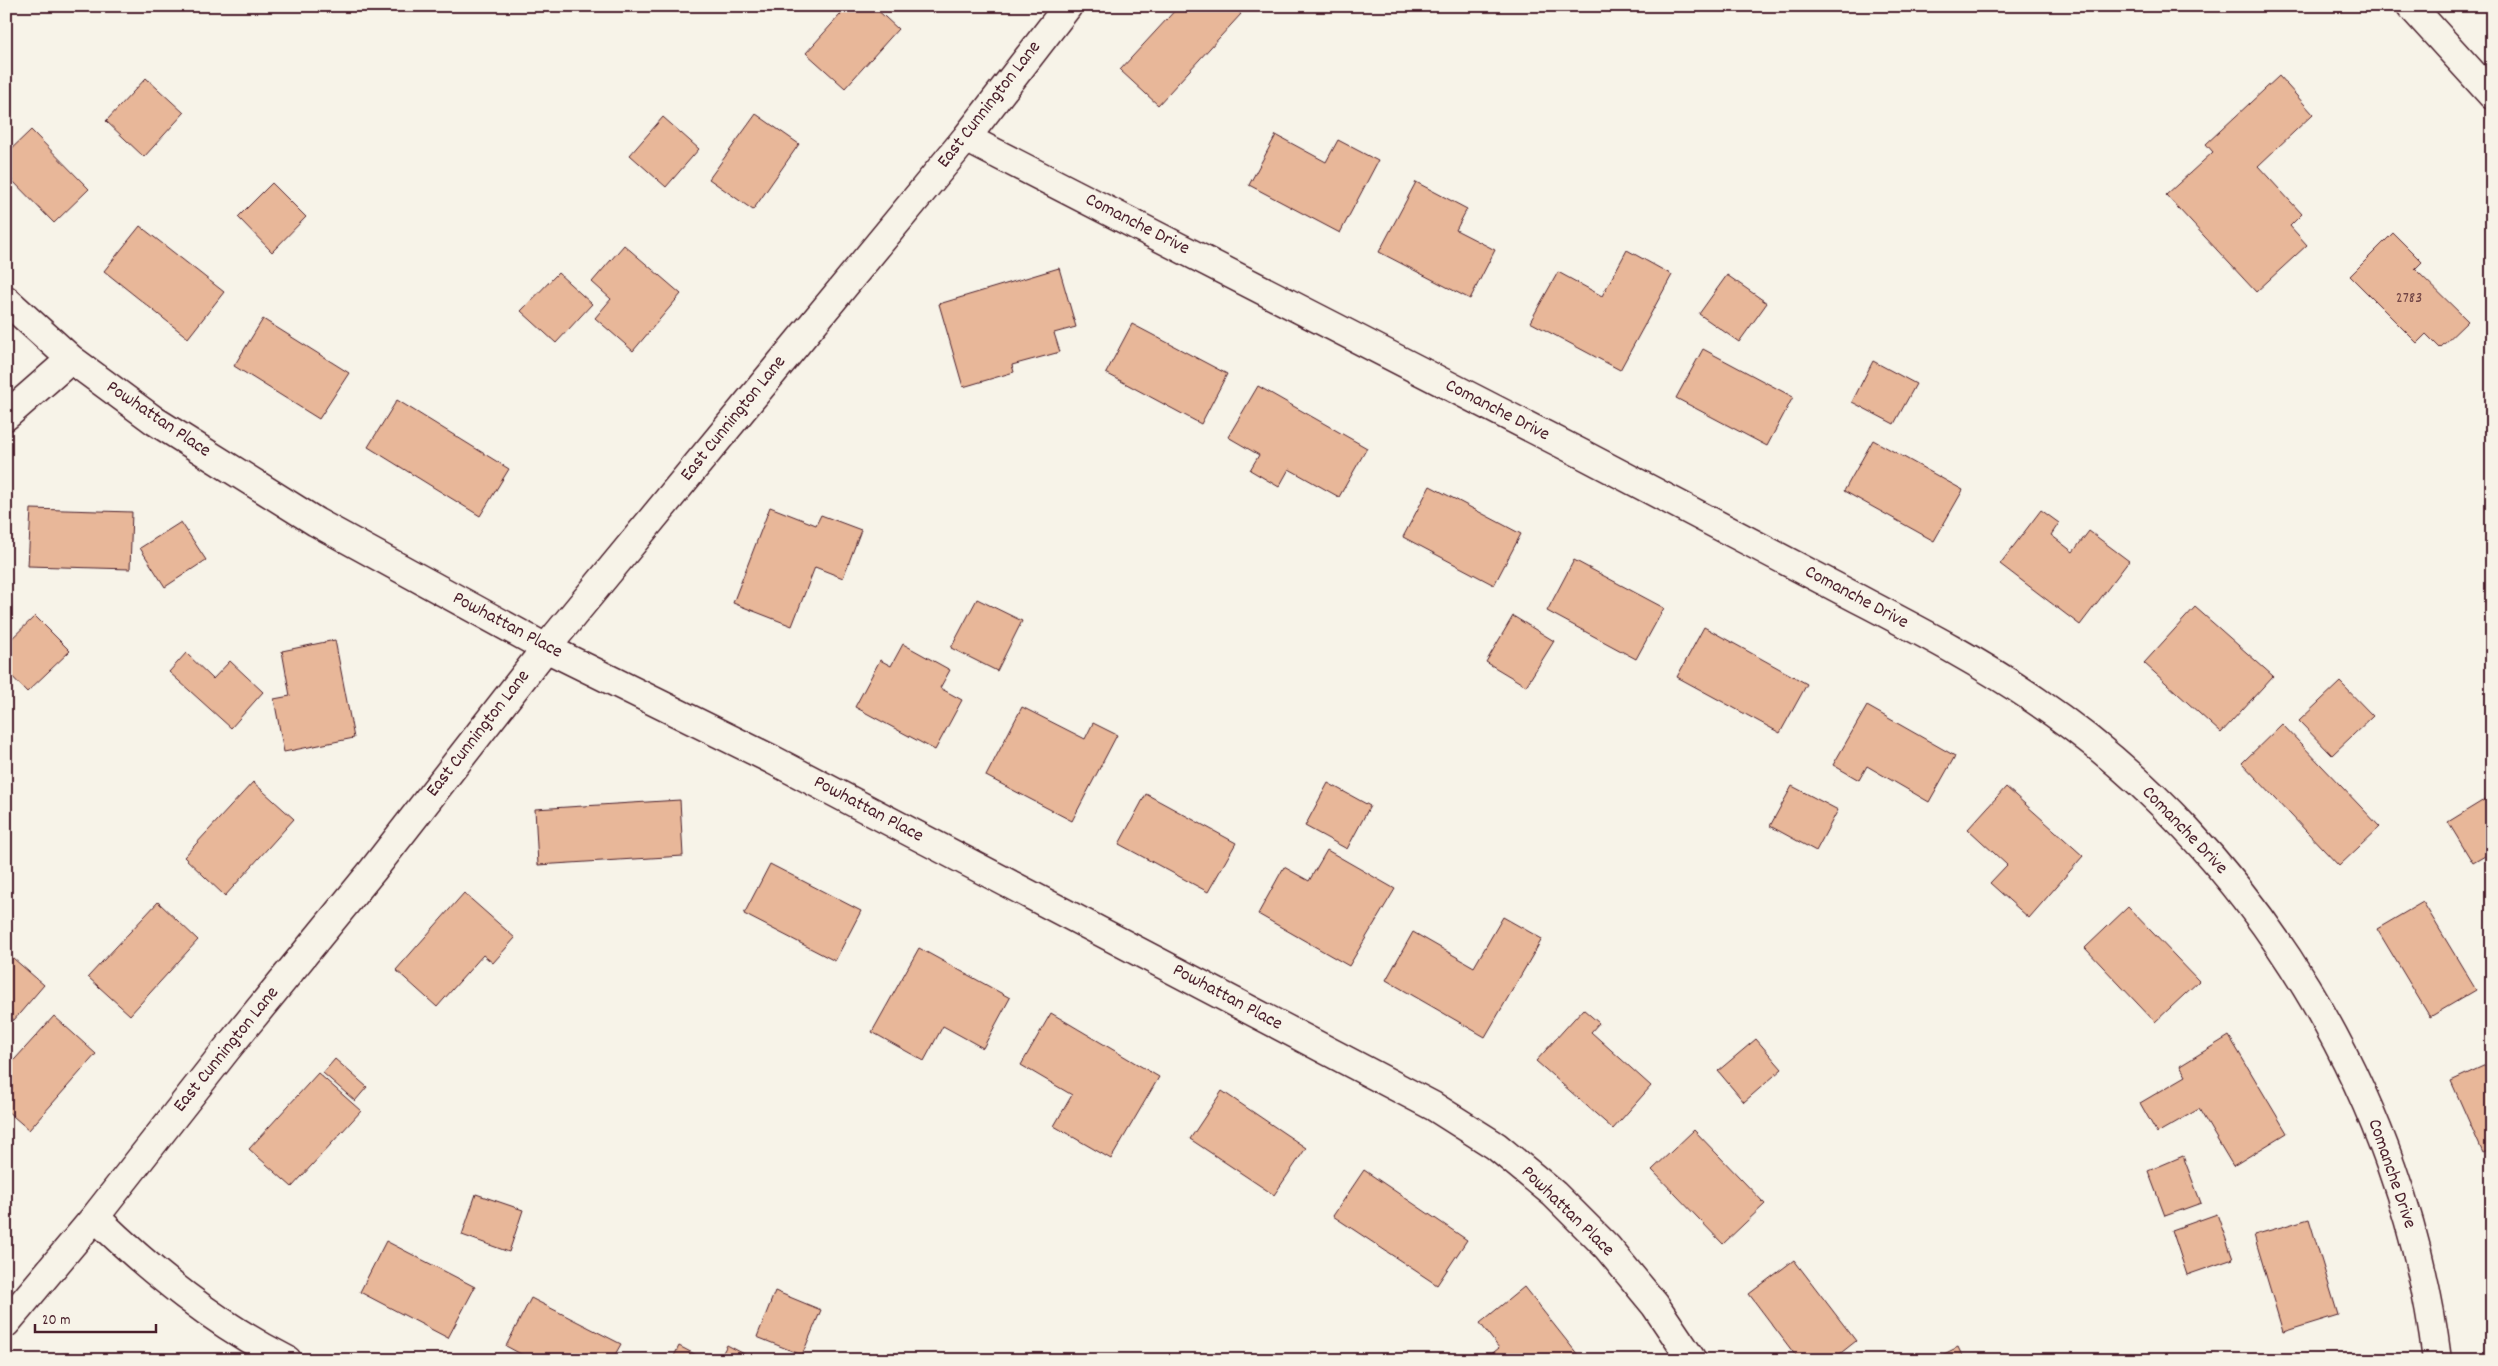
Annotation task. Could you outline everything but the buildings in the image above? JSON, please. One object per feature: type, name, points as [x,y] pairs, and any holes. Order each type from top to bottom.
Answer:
[{"type":"street","name":"East Cunnington Lane","points":[[6,1324],[95,1217],[226,1050],[373,870],[546,648],[966,138],[1068,6]]},
{"type":"street","points":[[2411,6],[2492,95]]},
{"type":"street","name":"Comanche Drive","points":[[966,138],[1624,476],[1965,655],[2038,701],[2106,753],[2170,812],[2227,876],[2292,963],[2336,1037],[2383,1141],[2410,1223],[2430,1307],[2436,1360]]},
{"type":"street","name":"Powhattan Place","points":[[6,300],[71,359],[155,421],[316,522],[546,648],[771,759],[1433,1106],[1496,1146],[1554,1194],[1607,1247],[1656,1305],[1692,1360]]},
{"type":"street","points":[[6,416],[71,359]]},
{"type":"street","points":[[95,1217],[139,1260],[197,1306],[260,1346],[287,1360]]}]
